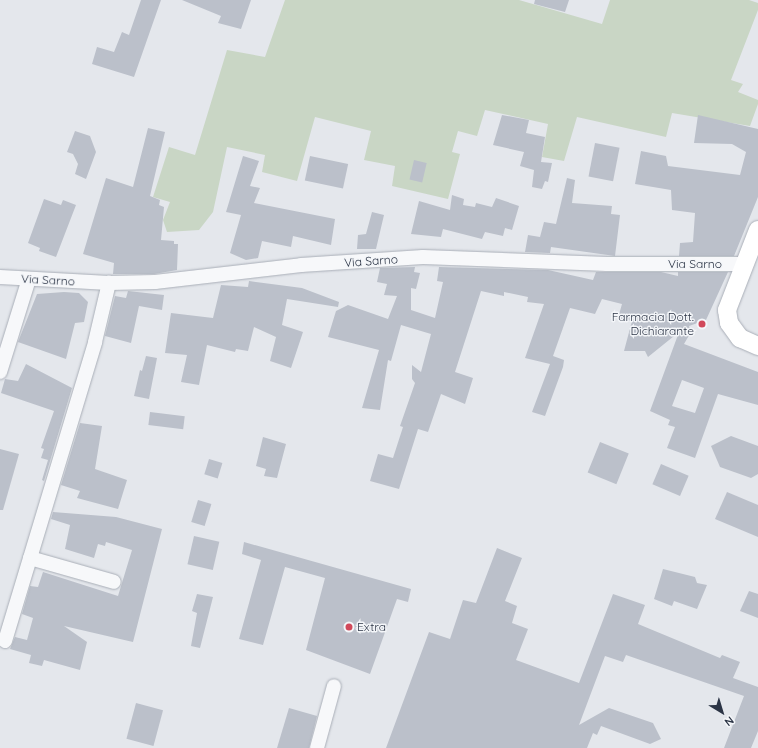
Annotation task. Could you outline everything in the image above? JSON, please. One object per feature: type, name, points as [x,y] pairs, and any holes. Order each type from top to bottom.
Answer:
[{"type":"main road","points":[[758,230],[726,310],[729,323],[740,338],[758,346]]},
{"type":"street","name":"Via Sarno","points":[[0,277],[109,283],[155,282],[302,265],[423,257],[607,264],[744,264]]},
{"type":"street","points":[[0,372],[29,279]]},
{"type":"street","points":[[6,641],[95,342],[109,283]]},
{"type":"street","points":[[30,558],[114,582]]},
{"type":"street","points":[[318,748],[334,686]]},
{"type":"green space","points":[[285,0],[519,0],[602,24],[610,0],[749,0],[758,3],[758,10],[731,80],[743,84],[738,92],[758,100],[758,104],[750,126],[672,113],[666,137],[577,117],[564,161],[542,157],[548,124],[485,110],[477,136],[458,131],[452,152],[460,154],[448,199],[392,186],[395,166],[364,160],[371,131],[315,117],[297,181],[262,172],[265,155],[227,147],[213,212],[199,230],[167,232],[163,220],[170,202],[153,197],[169,147],[195,155],[227,50],[265,57]]},
{"type":"building","points":[[141,0],[161,0],[134,77],[92,64],[97,47],[114,52],[122,32],[129,35]]},
{"type":"building","points":[[182,0],[251,0],[241,29],[218,23],[221,16]]},
{"type":"building","points":[[535,0],[569,0],[565,12],[534,4]]},
{"type":"building","points":[[502,115],[529,120],[526,133],[545,137],[541,162],[552,163],[548,182],[545,181],[542,189],[532,187],[534,170],[520,166],[524,152],[493,145]]},
{"type":"building","points":[[698,115],[758,129],[758,197],[734,256],[679,256],[680,243],[693,242],[695,213],[672,210],[671,190],[635,184],[641,151],[666,156],[668,166],[740,175],[746,152],[732,144],[694,143]]},
{"type":"building","points":[[148,128],[165,132],[150,196],[160,200],[159,205],[164,207],[161,240],[174,241],[174,244],[178,244],[177,270],[154,274],[113,274],[114,263],[83,254],[106,178],[133,187]]},
{"type":"building","points":[[75,131],[90,136],[96,152],[86,179],[75,174],[78,164],[73,154],[67,152]]},
{"type":"building","points":[[595,143],[620,148],[613,181],[589,176]]},
{"type":"building","points":[[243,156],[259,161],[250,186],[260,188],[254,203],[335,219],[331,245],[293,236],[291,247],[262,241],[258,258],[246,260],[230,253],[241,215],[226,212]]},
{"type":"building","points":[[310,156],[348,164],[343,189],[305,180]]},
{"type":"building","points":[[414,160],[427,163],[422,182],[410,179]]},
{"type":"building","points":[[567,178],[575,180],[572,203],[612,206],[611,214],[620,215],[615,256],[551,247],[550,253],[525,252],[528,235],[540,237],[544,222],[556,224]]},
{"type":"building","points":[[452,195],[464,199],[463,205],[475,207],[476,203],[492,207],[496,198],[519,206],[512,230],[505,228],[503,236],[485,232],[482,239],[443,229],[441,237],[411,234],[419,201],[450,210]]},
{"type":"building","points":[[44,199],[61,205],[63,200],[76,205],[56,257],[39,251],[40,248],[28,243]]},
{"type":"building","points":[[372,212],[384,215],[376,249],[357,249],[358,235],[366,234]]},
{"type":"building","points":[[415,267],[414,272],[420,273],[416,289],[411,288],[411,310],[435,318],[443,282],[437,281],[439,267],[548,270],[593,280],[596,272],[661,272],[678,276],[678,272],[728,272],[706,320],[689,326],[691,332],[684,344],[758,372],[758,405],[718,394],[695,458],[667,448],[675,427],[668,425],[670,420],[650,411],[679,332],[648,357],[645,351],[624,351],[632,321],[618,318],[622,304],[602,299],[595,314],[570,308],[553,356],[564,360],[563,367],[545,416],[532,412],[550,364],[525,358],[544,304],[527,302],[528,297],[504,292],[504,296],[481,291],[455,372],[473,378],[465,404],[441,394],[428,432],[418,429],[399,489],[370,481],[378,454],[393,458],[403,427],[400,426],[415,383],[412,379],[412,365],[421,372],[431,334],[401,325],[391,361],[388,360],[380,410],[362,408],[379,350],[328,337],[336,311],[348,305],[388,319],[397,296],[384,295],[387,284],[377,282],[380,268]],"holes":[[[682,380],[704,388],[695,413],[672,406]]]},
{"type":"building","points":[[249,281],[302,288],[339,302],[338,307],[287,299],[282,325],[303,332],[291,368],[270,361],[276,337],[254,327],[248,351],[236,349],[235,352],[207,345],[199,385],[181,382],[187,355],[165,353],[171,313],[213,318],[221,285],[248,287]]},
{"type":"building","points":[[128,291],[164,295],[162,310],[139,306],[131,343],[105,336],[115,296],[126,298]]},
{"type":"building","points":[[64,292],[79,293],[88,302],[84,322],[75,323],[66,359],[18,342],[37,294]]},
{"type":"building","points":[[146,356],[157,358],[149,399],[134,396],[140,370],[142,371]]},
{"type":"building","points":[[26,364],[72,388],[44,481],[42,480],[48,460],[41,458],[44,449],[41,448],[54,411],[1,393],[5,379],[18,381]]},
{"type":"building","points":[[150,412],[185,416],[183,429],[148,425]]},
{"type":"building","points":[[80,423],[102,426],[95,469],[127,480],[118,509],[77,498],[80,491],[61,485]]},
{"type":"building","points":[[731,436],[758,446],[758,474],[751,478],[720,467],[711,446]]},
{"type":"building","points":[[263,437],[286,444],[277,478],[264,476],[266,469],[256,466]]},
{"type":"building","points":[[600,442],[629,454],[616,484],[588,473]]},
{"type":"building","points":[[0,449],[19,454],[3,510],[0,510]]},
{"type":"building","points":[[209,459],[222,463],[218,478],[204,474]]},
{"type":"building","points":[[661,464],[689,476],[680,496],[652,484]]},
{"type":"building","points":[[727,492],[758,505],[758,537],[715,519]]},
{"type":"building","points":[[198,500],[211,504],[205,526],[191,522]]},
{"type":"building","points":[[53,512],[116,517],[162,529],[133,642],[64,626],[87,642],[80,670],[44,660],[42,666],[29,663],[31,655],[10,649],[15,637],[27,640],[33,618],[22,614],[30,586],[38,587],[43,572],[118,596],[132,550],[106,542],[105,546],[98,544],[94,558],[65,549],[70,525],[51,519]]},
{"type":"building","points":[[194,536],[219,542],[213,570],[187,564]]},
{"type":"building","points":[[244,542],[411,589],[408,602],[397,599],[370,674],[306,650],[325,578],[285,567],[263,645],[239,639],[261,560],[242,554]]},
{"type":"building","points":[[497,548],[522,558],[505,601],[517,606],[512,623],[528,629],[516,660],[579,683],[613,594],[645,605],[638,624],[720,658],[722,655],[740,662],[733,678],[758,687],[758,731],[751,748],[724,748],[744,696],[626,655],[623,662],[605,656],[579,725],[609,708],[653,723],[661,739],[650,744],[601,726],[597,735],[593,733],[587,748],[386,748],[429,632],[450,639],[463,600],[476,603]]},
{"type":"building","points":[[663,569],[695,577],[697,583],[707,585],[697,609],[674,601],[672,606],[654,599]]},
{"type":"building","points":[[749,591],[758,594],[758,618],[740,611]]},
{"type":"building","points":[[197,594],[213,597],[200,648],[191,646],[197,613],[192,611]]},
{"type":"building","points":[[136,703],[163,710],[153,746],[126,739]]},
{"type":"building","points":[[289,708],[317,716],[309,748],[277,748]]},
{"type":"place","name":"Farmacia Dott. Dichiarante","points":[[702,324]]},
{"type":"place","name":"Extra","points":[[349,627]]}]
